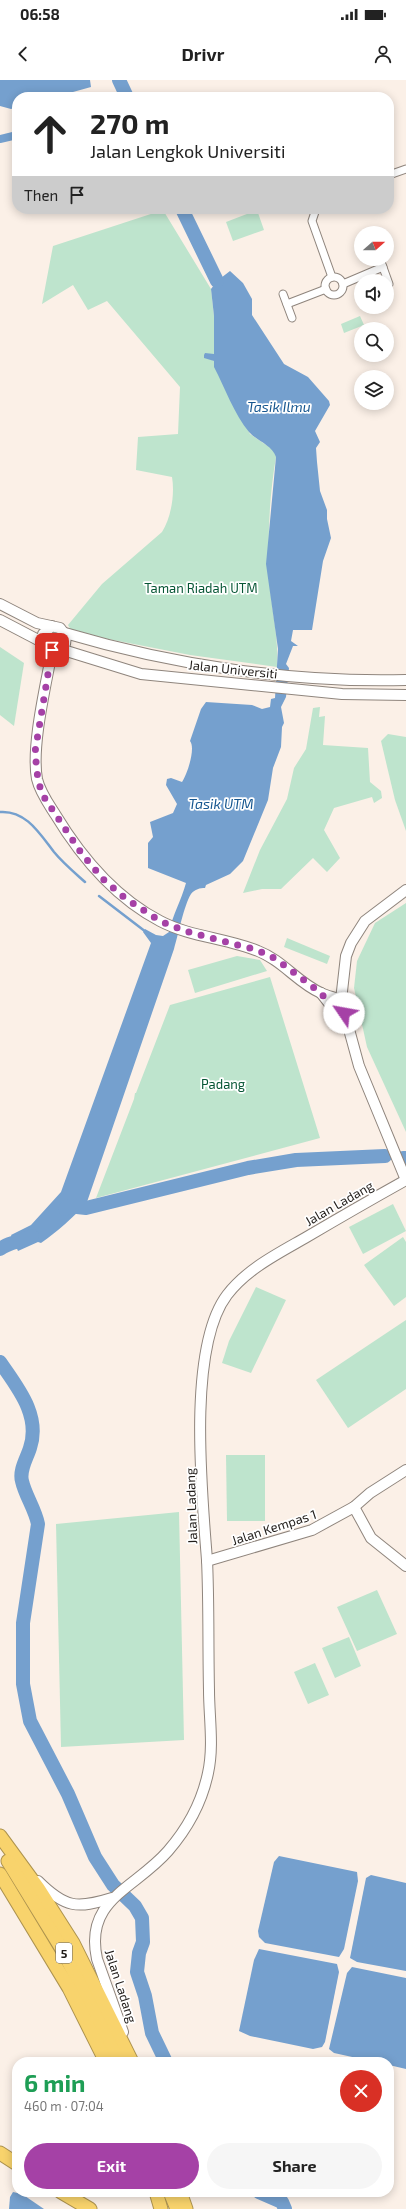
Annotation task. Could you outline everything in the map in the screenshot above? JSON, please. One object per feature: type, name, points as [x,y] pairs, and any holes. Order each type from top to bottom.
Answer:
[{"type":"highway","points":[[0,1836],[73,1943],[130,2057]]},
{"type":"highway","name":"5","points":[[0,1849],[62,1949],[116,2057]]},
{"type":"highway","name":"5","points":[[0,1874],[69,1988],[104,2057]]},
{"type":"highway","points":[[0,2153],[12,2161]]},
{"type":"highway","points":[[70,2197],[90,2209]]},
{"type":"highway","points":[[157,2197],[161,2209]]},
{"type":"highway","points":[[172,2197],[176,2209]]},
{"type":"highway","points":[[182,2197],[186,2209]]},
{"type":"street","points":[[394,173],[406,169]]},
{"type":"street","points":[[314,214],[312,221],[332,277]]},
{"type":"street","points":[[343,284],[383,267],[385,274]]},
{"type":"street","points":[[332,277],[340,278],[343,284],[343,289],[337,295],[329,294],[326,289],[327,280],[332,277]]},
{"type":"street","points":[[287,304],[326,289]]},
{"type":"street","points":[[283,294],[292,318]]},
{"type":"street","points":[[0,604],[21,616],[60,628],[65,633],[66,640],[56,650],[35,752],[38,780],[46,800],[82,854],[104,880],[125,898],[160,921],[185,931],[257,950],[276,959],[321,993],[332,1007],[344,1013]]},
{"type":"street","points":[[0,620],[42,642],[46,648],[56,650]]},
{"type":"street","points":[[42,642],[45,630],[52,626]]},
{"type":"street","name":"Jalan Universiti","points":[[65,633],[147,655],[273,673],[343,680],[406,680]]},
{"type":"street","name":"Jalan Universiti","points":[[56,650],[141,674],[342,694],[406,695]]},
{"type":"street","points":[[406,890],[365,920],[351,942],[346,956],[341,1000],[360,1066],[406,1180]]},
{"type":"street","points":[[321,993],[341,1000]]},
{"type":"street","name":"Jalan Ladang","points":[[19,1862],[50,1893],[67,1904],[87,1905],[115,1896],[130,1886],[171,1847],[194,1813],[208,1773],[211,1744],[207,1561],[201,1415],[204,1354],[210,1328],[227,1296],[254,1268],[406,1180]]},
{"type":"street","name":"Jalan Kempas 1","points":[[207,1561],[312,1530],[331,1521],[354,1507],[370,1493],[406,1470]]},
{"type":"street","points":[[354,1507],[371,1538],[406,1566]]},
{"type":"street","name":"Jalan Ladang","points":[[115,1896],[100,1916],[96,1926],[95,1948],[131,2057]]},
{"type":"green space","name":"Taman Riadah UTM","points":[[151,214],[165,214],[211,289],[214,316],[214,354],[208,358],[214,361],[250,434],[275,451],[276,457],[269,521],[269,553],[270,585],[277,647],[277,667],[190,655],[72,632],[68,625],[102,584],[162,532],[168,520],[172,506],[172,477],[136,470],[138,437],[178,434],[180,387],[107,301],[88,310],[73,285],[42,304],[53,246]]},
{"type":"green space","points":[[247,214],[258,214],[264,230],[233,241],[226,222]]},
{"type":"green space","points":[[360,316],[363,322],[354,322],[354,329],[344,333],[341,324]]},
{"type":"green space","points":[[0,647],[24,663],[14,726],[0,715]]},
{"type":"green space","points":[[320,707],[319,717],[325,716],[323,745],[368,748],[370,782],[381,791],[382,798],[374,803],[372,797],[334,808],[324,830],[340,858],[327,872],[313,858],[281,889],[262,889],[243,893],[260,850],[287,799],[294,768],[306,749],[313,708]]},
{"type":"green space","points":[[388,734],[406,737],[406,831],[395,800],[381,741]]},
{"type":"green space","points":[[406,903],[406,1132],[367,1047],[354,988],[357,961],[375,923]]},
{"type":"green space","points":[[287,938],[330,956],[327,964],[284,947]]},
{"type":"green space","points":[[237,956],[260,960],[267,971],[195,993],[188,970]]},
{"type":"green space","name":"Padang","points":[[270,977],[320,1138],[96,1198],[170,1005]]},
{"type":"green space","points":[[393,1204],[406,1231],[363,1254],[349,1227]]},
{"type":"green space","points":[[403,1237],[406,1242],[406,1297],[394,1306],[364,1265]]},
{"type":"green space","points":[[256,1287],[286,1300],[251,1373],[222,1363],[229,1341]]},
{"type":"green space","points":[[406,1320],[406,1389],[348,1428],[316,1380]]},
{"type":"green space","points":[[226,1455],[265,1455],[265,1521],[227,1521]]},
{"type":"green space","points":[[179,1512],[184,1740],[61,1747],[56,1524]]},
{"type":"green space","points":[[377,1590],[397,1634],[357,1651],[337,1607]]},
{"type":"green space","points":[[349,1637],[361,1666],[335,1678],[322,1648]]},
{"type":"green space","points":[[315,1663],[329,1695],[308,1704],[294,1672]]},
{"type":"water","points":[[0,80],[90,80],[91,87],[73,92],[12,92],[12,109],[0,106]]},
{"type":"water","points":[[230,271],[243,283],[252,299],[252,315],[284,364],[308,377],[329,401],[330,405],[315,431],[320,442],[316,448],[320,491],[327,510],[327,519],[331,538],[323,561],[312,630],[293,630],[291,641],[298,646],[293,646],[286,664],[289,668],[286,697],[281,707],[284,723],[282,727],[281,747],[273,768],[268,800],[243,861],[230,874],[206,885],[205,888],[194,891],[188,899],[174,949],[87,1202],[65,1224],[41,1243],[38,1242],[18,1251],[11,1235],[31,1225],[61,1192],[151,943],[143,932],[145,929],[156,935],[163,936],[169,932],[184,890],[186,883],[148,868],[148,843],[153,837],[150,822],[173,813],[177,804],[166,785],[167,779],[171,778],[182,782],[184,779],[192,749],[192,744],[190,741],[201,709],[206,702],[252,705],[262,709],[270,707],[271,699],[275,698],[278,649],[266,564],[276,457],[268,446],[249,432],[234,409],[214,367],[214,361],[204,358],[205,353],[214,354],[214,316],[211,289],[217,281]]},
{"type":"water","points":[[279,1856],[357,1872],[358,1881],[344,1949],[339,1957],[265,1943],[259,1937],[258,1931],[274,1862]]},
{"type":"water","points":[[371,1875],[406,1883],[406,1971],[357,1962],[350,1958],[366,1878]]},
{"type":"water","points":[[259,1949],[337,1964],[339,1972],[325,2042],[322,2047],[313,2049],[250,2036],[239,2031],[254,1960]]},
{"type":"water","points":[[352,1967],[406,1978],[406,2069],[394,2066],[394,2057],[352,2057],[334,2053],[329,2049],[347,1973]]},
{"type":"water","points":[[12,2194],[12,2197],[26,2197],[44,2209],[9,2209],[10,2197]]},
{"type":"waterway","points":[[119,80],[125,92]]},
{"type":"waterway","points":[[0,139],[12,136]]},
{"type":"waterway","points":[[184,214],[217,281]]},
{"type":"waterway","points":[[0,812],[9,812],[32,824],[58,856],[85,882]]},
{"type":"waterway","points":[[99,896],[146,932]]},
{"type":"waterway","points":[[65,1209],[68,1206],[86,1208],[248,1168],[296,1160],[385,1156]]},
{"type":"waterway","points":[[0,1249],[32,1236]]},
{"type":"waterway","points":[[0,1362],[26,1402],[32,1424],[33,1436],[22,1468],[21,1477],[38,1524],[23,1623],[23,1684],[30,1721],[68,1794],[95,1857],[113,1885],[135,1906],[142,1918],[143,1942],[139,1953],[137,1972],[145,1996],[152,2033],[164,2057]]},
{"type":"waterway","points":[[270,2197],[282,2202],[285,2209]]},
{"type":"route","points":[[52,650],[35,752],[36,770],[42,794],[82,854],[104,880],[144,912],[160,921],[185,931],[257,950],[276,959],[321,993],[324,999],[332,1007],[344,1013]]},
{"type":"water label","name":"Tasik Ilmu","points":[[279,406]]},
{"type":"water label","name":"Tasik UTM","points":[[221,803]]}]
